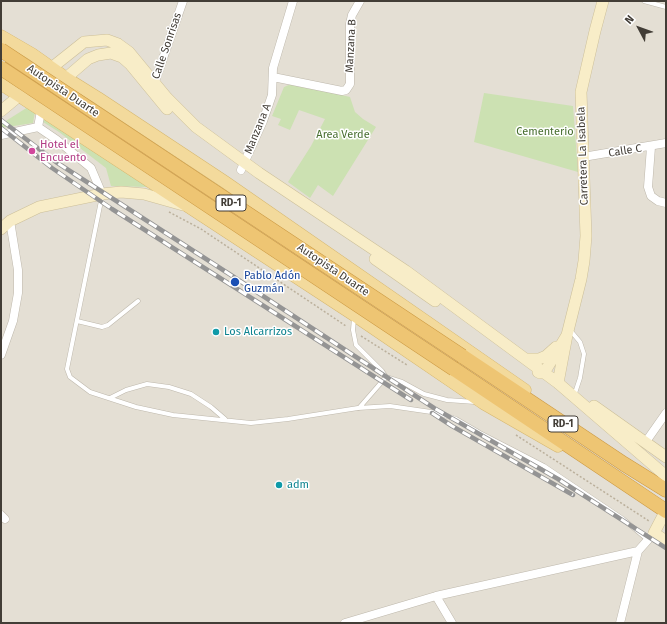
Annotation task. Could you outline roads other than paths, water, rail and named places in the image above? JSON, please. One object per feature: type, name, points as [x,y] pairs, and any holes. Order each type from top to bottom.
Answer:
[{"type":"highway","name":"Autopista Duarte","points":[[1,50],[624,464],[666,490]]},
{"type":"highway","name":"Autopista Duarte","points":[[1,68],[639,492]]},
{"type":"highway","name":"RD-1","points":[[639,492],[666,510]]},
{"type":"main road","name":"Carretera La Isabela","points":[[568,331],[581,279],[586,242],[581,92],[603,1]]},
{"type":"main road","points":[[1,36],[32,54],[66,78],[225,182],[505,376],[624,464]]},
{"type":"main road","points":[[1,111],[84,42],[107,40],[118,44],[129,52],[153,87],[163,105],[190,132],[406,271],[544,373],[666,457]]},
{"type":"main road","points":[[32,54],[44,85],[41,111]]},
{"type":"main road","points":[[41,111],[66,78],[88,59],[98,55],[110,54],[122,57],[153,87]]},
{"type":"main road","points":[[1,84],[191,208],[483,403],[639,492]]},
{"type":"main road","points":[[111,156],[105,145],[121,122],[132,121]]},
{"type":"main road","points":[[242,166],[540,373],[544,373]]},
{"type":"main road","points":[[1,229],[10,221],[39,207],[102,194],[121,192],[144,194],[191,208]]},
{"type":"main road","points":[[526,359],[539,359],[546,356],[568,331]]},
{"type":"main road","points":[[544,373],[568,331]]},
{"type":"main road","points":[[558,383],[568,331]]},
{"type":"main road","points":[[558,383],[666,476]]},
{"type":"main road","points":[[666,510],[653,533],[666,541]]},
{"type":"street","name":"Calle Sonrisas","points":[[153,87],[183,1]]},
{"type":"street","name":"Manzana A","points":[[242,166],[263,121],[272,95],[272,68],[294,1]]},
{"type":"street","name":"Manzana B","points":[[273,78],[342,91],[346,90],[350,84],[350,24],[352,15],[360,1]]},
{"type":"street","points":[[38,127],[41,111]]},
{"type":"street","points":[[1,135],[38,127],[57,140],[91,168],[102,194]]},
{"type":"street","name":"Calle C","points":[[583,157],[650,147],[666,143]]},
{"type":"street","points":[[650,147],[648,187],[652,196],[658,201],[666,203]]},
{"type":"street","points":[[1,355],[13,321],[18,293],[18,270],[10,221]]},
{"type":"street","points":[[645,443],[666,413]]},
{"type":"street","points":[[620,623],[638,551],[653,533]]},
{"type":"street","points":[[344,623],[364,620],[436,596],[638,551]]},
{"type":"street","points":[[436,596],[452,623]]},
{"type":"lane","points":[[644,1],[666,7]]},
{"type":"lane","points":[[102,194],[68,369],[70,377],[90,392],[136,407],[173,415],[251,423],[358,408],[390,406],[438,413],[456,419],[544,466],[623,519],[653,533]]},
{"type":"lane","points":[[77,321],[102,327],[108,325],[138,301]]},
{"type":"lane","points":[[354,316],[353,330],[356,345],[382,371],[386,378],[402,382],[424,394],[447,400],[483,403]]},
{"type":"lane","points":[[568,331],[580,342],[584,354],[584,364],[575,393]]},
{"type":"lane","points":[[358,408],[386,378]]},
{"type":"lane","points":[[110,398],[126,390],[147,384],[169,387],[190,394],[211,407],[225,420]]},
{"type":"railway","points":[[1,120],[56,162],[434,408],[558,479],[666,548]]},
{"type":"railway","points":[[1,128],[52,168],[112,209],[411,400]]},
{"type":"railway","points":[[432,413],[573,495]]},
{"type":"place","name":"Hotel el Encuento","points":[[32,151]]},
{"type":"place","name":"Pablo Adón Guzmán","points":[[235,282]]},
{"type":"place","name":"Los Alcarrizos","points":[[216,332]]},
{"type":"place","name":"adm","points":[[279,485]]},
{"type":"park label","name":"Cementerio","points":[[545,132]]},
{"type":"park label","name":"Area Verde","points":[[343,135]]}]
